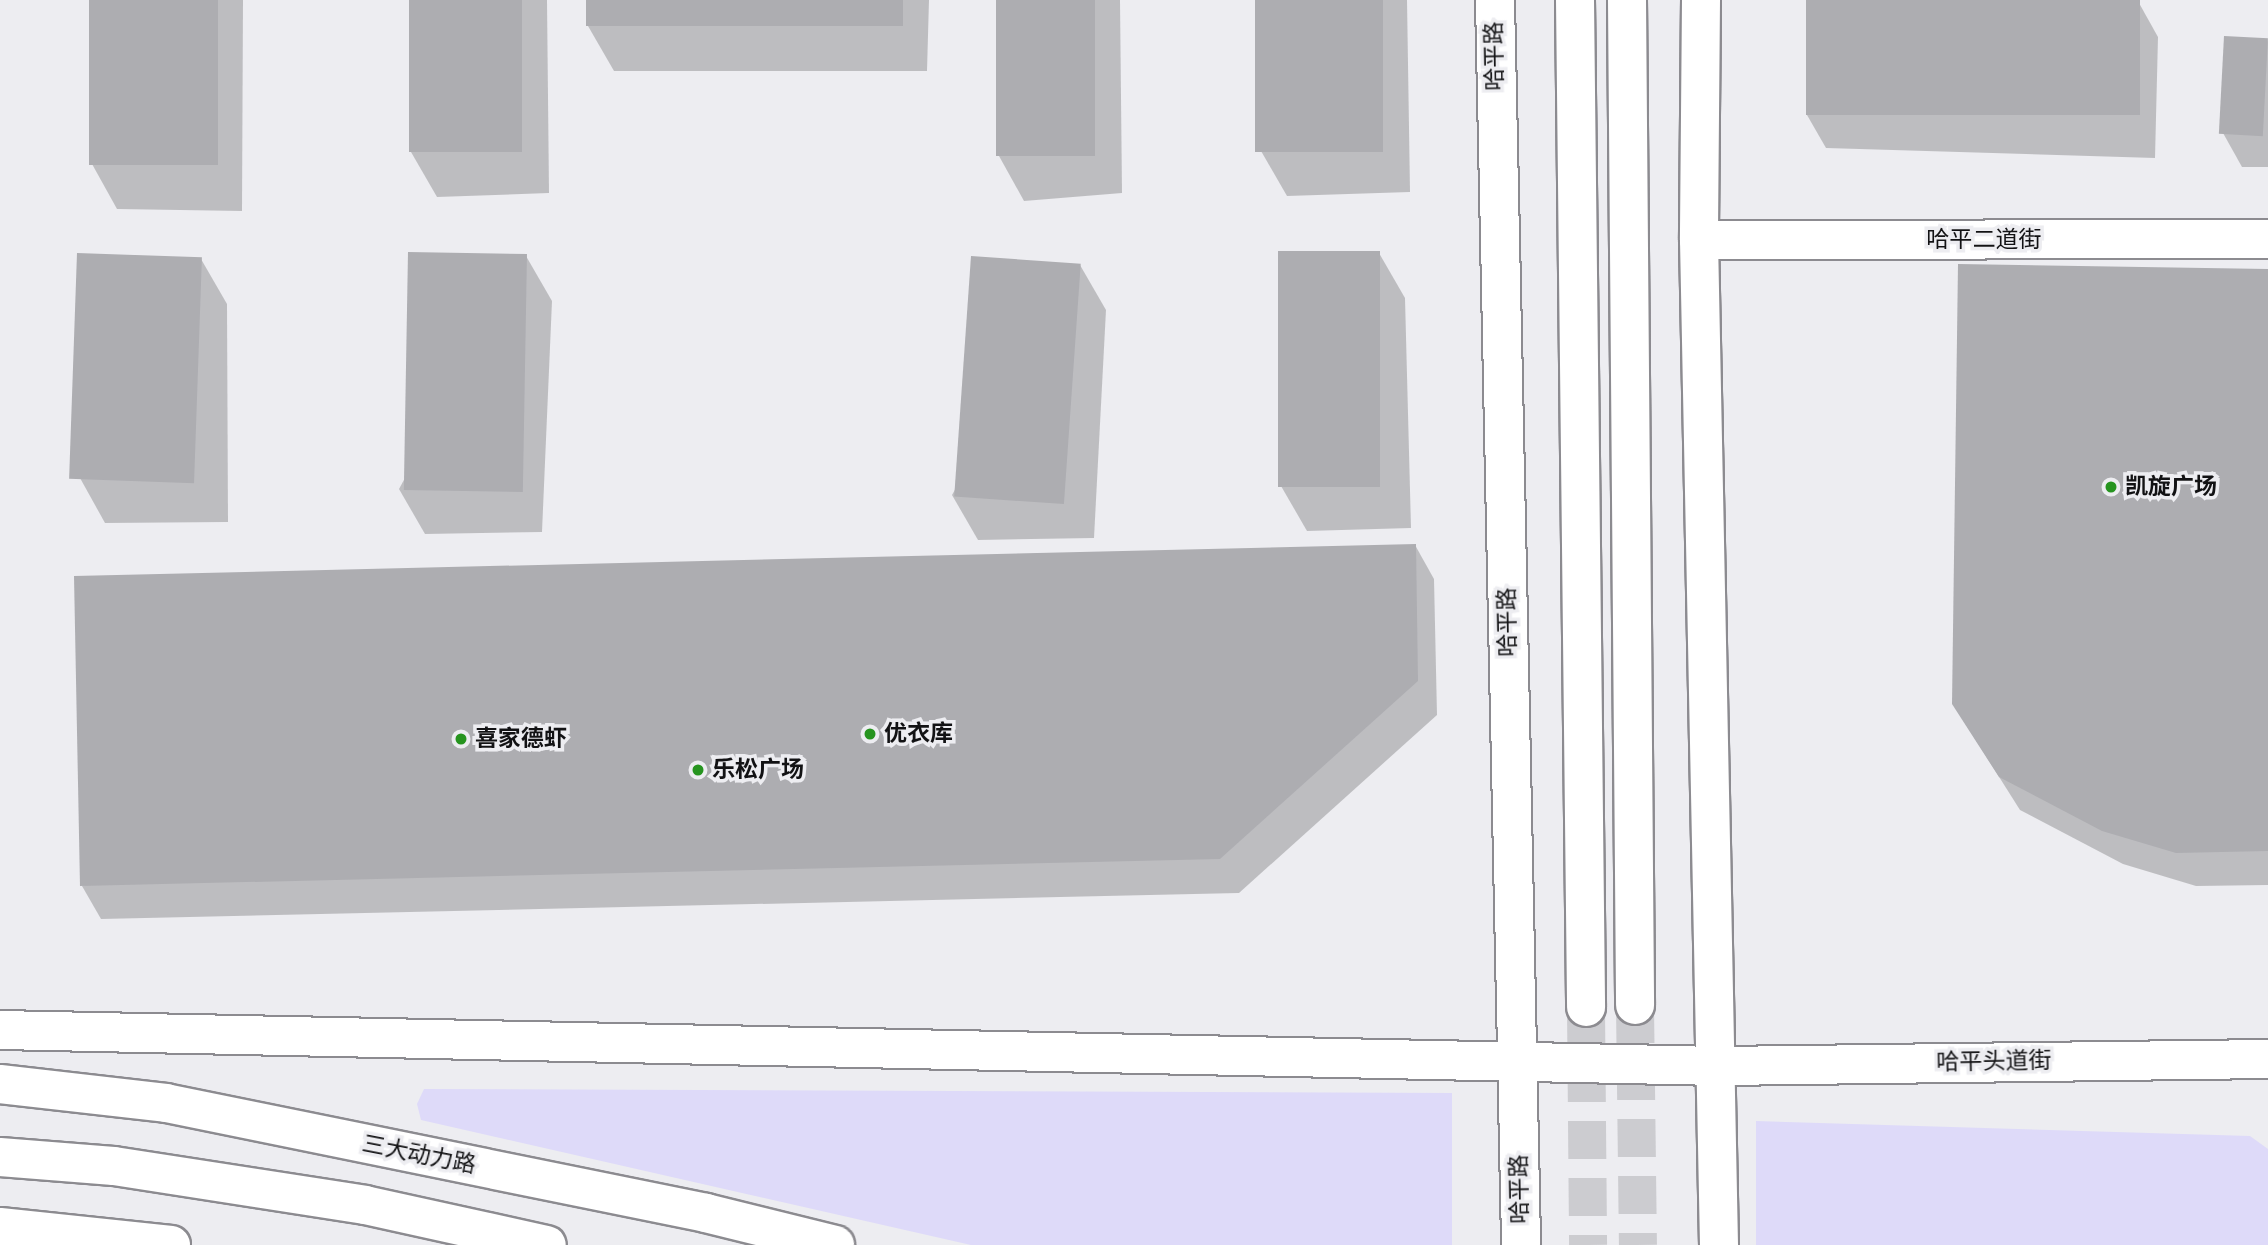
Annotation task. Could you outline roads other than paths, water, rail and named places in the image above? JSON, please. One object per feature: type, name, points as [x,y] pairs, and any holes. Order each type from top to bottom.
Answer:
[{"type":"main road","name":"哈平路","points":[[1495,0],[1521,1245]]},
{"type":"main road","points":[[1496,96],[1511,0]]},
{"type":"main road","points":[[1575,0],[1586,1007]]},
{"type":"main road","points":[[1627,0],[1635,1005]]},
{"type":"main road","points":[[1701,0],[1699,240],[1720,1066],[1719,1245]]},
{"type":"main road","name":"哈平二道街","points":[[1699,240],[2268,240]]},
{"type":"main road","name":"哈平头道街","points":[[0,1030],[1720,1066],[2268,1059]]},
{"type":"main road","name":"三大动力路","points":[[0,1084],[166,1103],[835,1245]]},
{"type":"main road","points":[[0,1157],[114,1166],[365,1205],[547,1245]]},
{"type":"main road","points":[[0,1227],[171,1245]]},
{"type":"tunnel","points":[[1635,1005],[1638,1245]]},
{"type":"tunnel","points":[[1586,1007],[1588,1245]]},
{"type":"place","name":"凯旋广场","points":[[2111,487]]},
{"type":"place","name":"优衣库","points":[[870,734]]},
{"type":"place","name":"喜家德虾","points":[[461,739]]},
{"type":"place","name":"乐松广场","points":[[698,770]]}]
